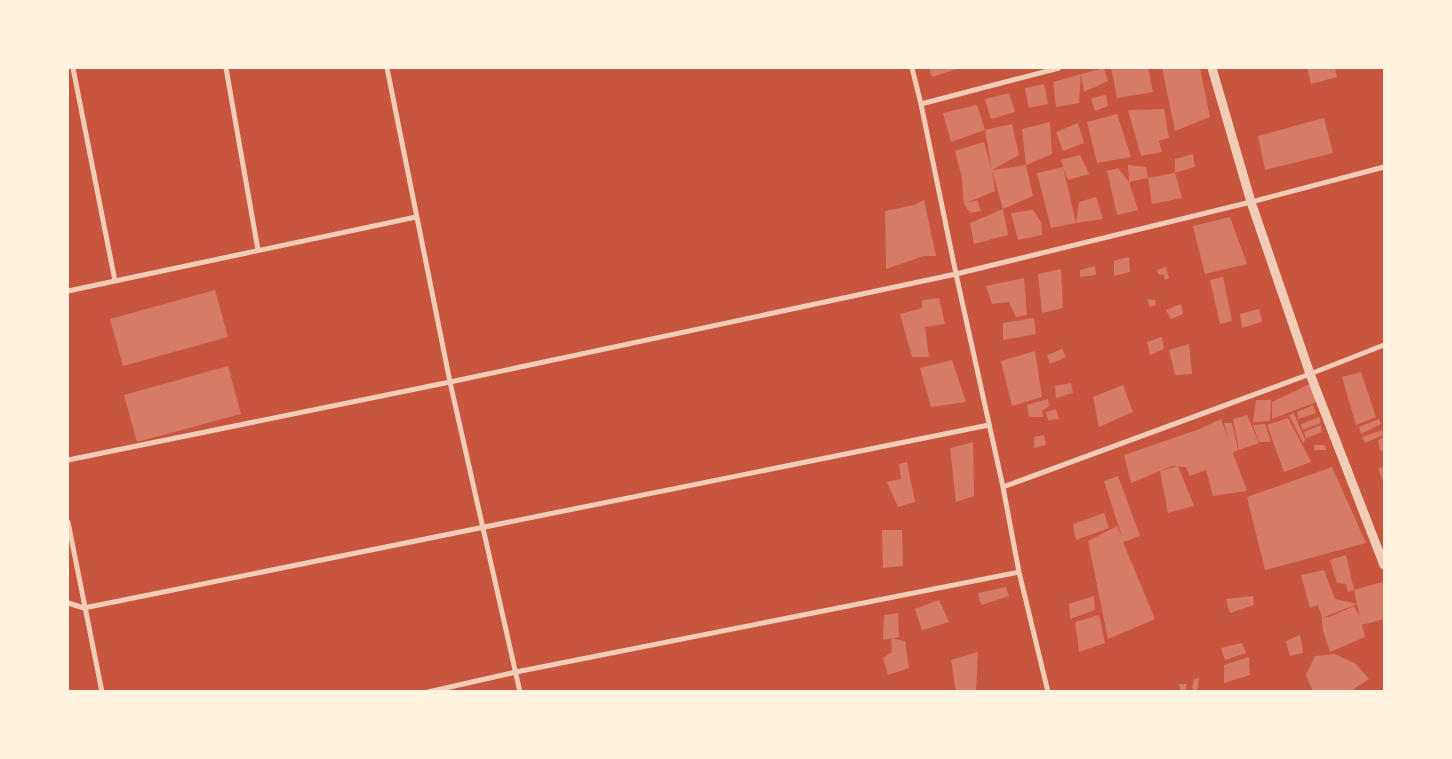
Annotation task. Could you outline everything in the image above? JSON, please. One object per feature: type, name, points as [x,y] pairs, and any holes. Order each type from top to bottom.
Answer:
[{"type":"street","points":[[73,68],[115,281]]},
{"type":"street","points":[[226,68],[258,250]]},
{"type":"street","points":[[387,68],[450,382],[520,692]]},
{"type":"street","points":[[912,68],[1003,487],[1019,572],[1048,692]]},
{"type":"street","points":[[921,104],[1059,68]]},
{"type":"street","points":[[1212,68],[1251,202],[1310,374],[1384,565]]},
{"type":"street","points":[[68,460],[450,382],[956,274],[1251,202],[1384,167]]},
{"type":"street","points":[[68,291],[416,217]]},
{"type":"street","points":[[1003,487],[1384,345]]},
{"type":"street","points":[[68,603],[84,608],[989,424]]},
{"type":"street","points":[[68,522],[102,692]]},
{"type":"street","points":[[428,692],[516,672],[1019,572]]},
{"type":"building","points":[[929,68],[960,68],[932,77]]},
{"type":"building","points":[[1104,68],[1108,81],[1084,92],[1081,74]]},
{"type":"building","points":[[1111,68],[1148,68],[1153,92],[1117,98]]},
{"type":"building","points":[[1162,68],[1200,68],[1210,117],[1175,131]]},
{"type":"building","points":[[1307,68],[1335,68],[1337,77],[1311,84]]},
{"type":"building","points":[[1081,74],[1079,103],[1056,107],[1053,82]]},
{"type":"building","points":[[1044,84],[1048,104],[1029,108],[1025,88]]},
{"type":"building","points":[[1009,93],[1015,112],[991,119],[985,99]]},
{"type":"building","points":[[1106,95],[1108,106],[1095,111],[1091,98]]},
{"type":"building","points":[[977,105],[985,130],[951,142],[943,113]]},
{"type":"building","points":[[1164,109],[1169,138],[1159,141],[1162,152],[1141,156],[1128,110]]},
{"type":"building","points":[[1117,114],[1131,157],[1097,163],[1087,122]]},
{"type":"building","points":[[1324,118],[1333,153],[1265,170],[1258,136]]},
{"type":"building","points":[[1050,122],[1052,154],[1026,165],[1022,129]]},
{"type":"building","points":[[1078,123],[1084,143],[1063,151],[1056,132]]},
{"type":"building","points":[[1012,124],[1019,155],[992,170],[985,130]]},
{"type":"building","points":[[984,142],[992,170],[995,191],[964,204],[962,178],[955,151]]},
{"type":"building","points":[[1193,154],[1195,167],[1175,173],[1175,159]]},
{"type":"building","points":[[1080,155],[1089,174],[1068,180],[1061,160]]},
{"type":"building","points":[[1026,165],[1033,196],[1003,209],[992,170]]},
{"type":"building","points":[[1128,165],[1146,167],[1148,178],[1129,182]]},
{"type":"building","points":[[1063,167],[1076,223],[1051,228],[1037,173]]},
{"type":"building","points":[[1118,168],[1129,182],[1138,210],[1117,215],[1107,171]]},
{"type":"building","points":[[1175,173],[1182,198],[1152,204],[1148,178]]},
{"type":"building","points":[[1096,197],[1103,219],[1076,223],[1079,202]]},
{"type":"building","points":[[924,200],[936,256],[924,256],[886,269],[885,211],[914,205]]},
{"type":"building","points":[[977,200],[981,211],[970,213],[964,204]]},
{"type":"building","points":[[1003,209],[1008,235],[974,244],[970,223]]},
{"type":"building","points":[[1033,210],[1041,222],[1042,235],[1018,240],[1011,213]]},
{"type":"building","points":[[1230,217],[1247,264],[1205,274],[1193,226]]},
{"type":"building","points":[[1129,257],[1130,272],[1114,276],[1114,261]]},
{"type":"building","points":[[1095,266],[1096,275],[1080,277],[1080,270]]},
{"type":"building","points":[[1166,267],[1169,278],[1165,280],[1164,275],[1158,274],[1157,270]]},
{"type":"building","points":[[1061,269],[1063,308],[1042,313],[1038,274]]},
{"type":"building","points":[[1223,277],[1232,321],[1220,324],[1210,280]]},
{"type":"building","points":[[1024,278],[1027,315],[1016,317],[1009,302],[992,304],[986,286]]},
{"type":"building","points":[[215,290],[228,337],[123,366],[110,319]]},
{"type":"building","points":[[939,298],[945,324],[925,327],[929,357],[912,357],[900,314],[922,308],[922,300]]},
{"type":"building","points":[[1147,299],[1155,300],[1156,305],[1150,307]]},
{"type":"building","points":[[1181,304],[1183,314],[1171,319],[1166,310]]},
{"type":"building","points":[[1259,309],[1262,322],[1242,328],[1240,314]]},
{"type":"building","points":[[1034,318],[1036,334],[1003,340],[1003,323]]},
{"type":"building","points":[[1162,337],[1164,349],[1150,355],[1147,342]]},
{"type":"building","points":[[1189,344],[1192,374],[1175,375],[1169,350]]},
{"type":"building","points":[[1062,349],[1066,357],[1050,364],[1047,355]]},
{"type":"building","points":[[1035,351],[1042,397],[1012,406],[1001,361]]},
{"type":"building","points":[[952,360],[966,402],[931,407],[920,368]]},
{"type":"building","points":[[228,366],[241,414],[137,442],[124,395]]},
{"type":"building","points":[[1361,372],[1376,417],[1356,425],[1342,377]]},
{"type":"building","points":[[1071,383],[1073,393],[1056,398],[1055,386]]},
{"type":"building","points":[[1312,383],[1319,401],[1272,419],[1272,402]]},
{"type":"building","points":[[1123,385],[1133,412],[1099,427],[1093,397]]},
{"type":"building","points":[[1048,399],[1049,406],[1042,411],[1043,417],[1029,417],[1027,405]]},
{"type":"building","points":[[1256,400],[1271,400],[1270,421],[1253,422]]},
{"type":"building","points":[[1313,405],[1316,413],[1298,419],[1297,412]]},
{"type":"building","points":[[1056,409],[1059,419],[1048,420],[1046,412]]},
{"type":"building","points":[[1294,413],[1305,440],[1303,443],[1289,415]]},
{"type":"building","points":[[1247,415],[1259,443],[1239,450],[1233,419]]},
{"type":"building","points":[[1319,417],[1321,423],[1303,430],[1301,424]]},
{"type":"building","points":[[1288,418],[1311,462],[1284,472],[1267,425]]},
{"type":"building","points":[[1221,419],[1230,443],[1224,423],[1232,423],[1238,450],[1233,453],[1247,491],[1213,496],[1206,470],[1190,476],[1186,467],[1172,466],[1131,483],[1124,455],[1197,430]]},
{"type":"building","points":[[1379,419],[1381,424],[1361,434],[1359,427]]},
{"type":"building","points":[[1265,424],[1271,442],[1259,442],[1253,425]]},
{"type":"building","points":[[1321,425],[1322,432],[1306,438],[1304,432]]},
{"type":"building","points":[[1382,430],[1383,435],[1365,443],[1362,437]]},
{"type":"building","points":[[1044,435],[1046,445],[1034,448],[1034,437]]},
{"type":"building","points":[[1384,437],[1384,450],[1380,451],[1378,440]]},
{"type":"building","points":[[973,442],[974,496],[956,502],[950,448]]},
{"type":"building","points":[[1314,445],[1325,445],[1326,450],[1314,450]]},
{"type":"building","points":[[907,462],[915,502],[898,507],[887,482],[901,479],[899,464]]},
{"type":"building","points":[[1178,466],[1194,506],[1168,513],[1160,471]]},
{"type":"building","points":[[1332,467],[1366,543],[1265,570],[1247,497]]},
{"type":"building","points":[[1384,467],[1384,484],[1378,468]]},
{"type":"building","points":[[1118,476],[1140,536],[1123,542],[1155,619],[1108,639],[1088,541],[1117,526],[1122,537],[1104,481]]},
{"type":"building","points":[[1104,513],[1109,528],[1076,540],[1073,524]]},
{"type":"building","points":[[882,530],[902,530],[903,566],[883,568]]},
{"type":"building","points":[[1346,555],[1354,590],[1348,592],[1346,584],[1337,583],[1330,560]]},
{"type":"building","points":[[1324,570],[1335,599],[1357,604],[1322,618],[1318,605],[1310,608],[1301,575]]},
{"type":"building","points":[[1382,582],[1384,589],[1384,619],[1362,625],[1365,637],[1330,652],[1323,631],[1322,618],[1332,616],[1354,606],[1360,617],[1354,590]]},
{"type":"building","points":[[1006,587],[1009,596],[981,605],[978,593]]},
{"type":"building","points":[[1094,596],[1095,610],[1070,619],[1069,604]]},
{"type":"building","points":[[1253,596],[1254,605],[1230,613],[1226,599]]},
{"type":"building","points":[[939,600],[949,622],[922,630],[915,609]]},
{"type":"building","points":[[898,613],[899,637],[883,640],[884,615]]},
{"type":"building","points":[[1099,615],[1105,643],[1079,652],[1075,622]]},
{"type":"building","points":[[1300,635],[1303,653],[1290,656],[1286,641]]},
{"type":"building","points":[[891,638],[905,641],[909,668],[888,675],[883,658],[892,652]]},
{"type":"building","points":[[1242,643],[1246,653],[1225,660],[1221,648]]},
{"type":"building","points":[[978,652],[976,692],[956,692],[951,660]]},
{"type":"building","points":[[1335,654],[1356,664],[1369,679],[1352,692],[1313,692],[1306,675],[1315,656]]},
{"type":"building","points":[[1249,657],[1250,675],[1224,683],[1224,665]]},
{"type":"building","points":[[1199,678],[1197,692],[1195,692],[1192,688],[1194,679]]},
{"type":"building","points":[[1178,684],[1187,684],[1185,692],[1182,692]]}]
